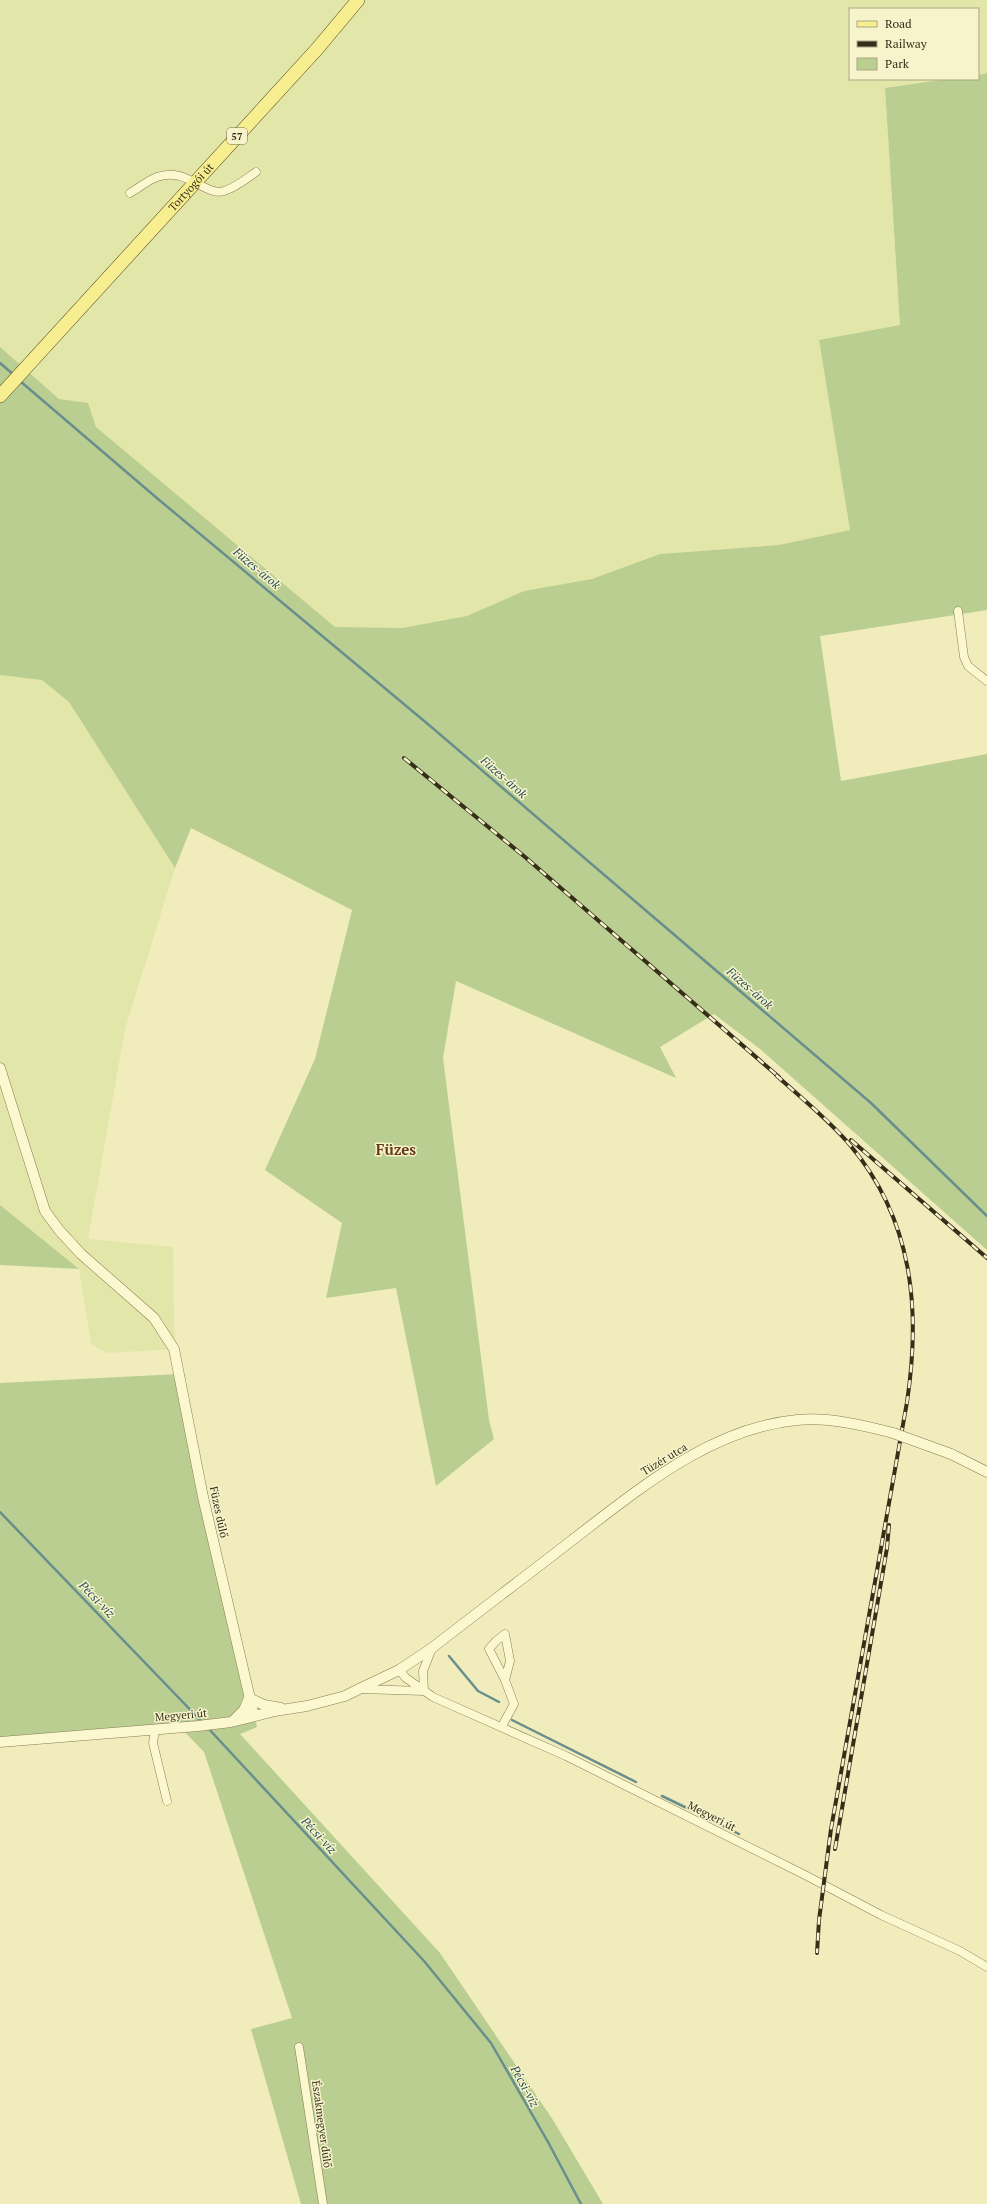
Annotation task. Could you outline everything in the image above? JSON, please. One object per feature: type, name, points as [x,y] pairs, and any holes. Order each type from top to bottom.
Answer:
[{"type":"main road","name":"Tortyogói út","points":[[0,396],[317,49],[358,0]]},
{"type":"street","points":[[130,194],[156,177],[165,175],[178,175],[196,181],[211,191],[223,192],[242,183],[256,172]]},
{"type":"street","points":[[958,611],[964,656],[968,666],[987,681]]},
{"type":"street","name":"Füzes dűlő","points":[[0,1068],[45,1211],[59,1230],[81,1254],[154,1318],[174,1349],[204,1497],[254,1716]]},
{"type":"street","name":"Tüzér utca","points":[[399,1670],[432,1648],[649,1481],[690,1457],[739,1434],[798,1420],[840,1421],[893,1433],[951,1454],[987,1472]]},
{"type":"street","points":[[502,1726],[514,1704],[505,1680],[489,1649],[505,1634],[510,1661],[505,1680]]},
{"type":"street","points":[[424,1691],[423,1671],[432,1648]]},
{"type":"street","name":"Megyeri út","points":[[0,1742],[155,1730],[231,1722],[345,1696],[399,1670],[406,1678],[424,1691],[502,1726],[632,1788],[881,1915],[955,1949],[987,1967]]},
{"type":"street","name":"Megyeri út","points":[[359,1689],[424,1691]]},
{"type":"street","points":[[231,1722],[240,1715],[249,1698],[264,1705],[290,1709]]},
{"type":"street","points":[[155,1730],[153,1743],[167,1801]]},
{"type":"street","name":"Északmegyer dűlő","points":[[299,2047],[323,2204]]},
{"type":"green space","points":[[0,0],[987,0],[987,73],[979,75],[979,8],[849,8],[849,80],[941,80],[885,88],[900,325],[819,340],[850,530],[779,545],[660,554],[592,579],[524,591],[467,616],[402,628],[335,627],[96,427],[88,403],[59,399],[0,347]]},
{"type":"green space","points":[[987,73],[987,610],[820,636],[841,781],[987,754],[987,1250],[760,1049],[714,1014],[660,1047],[676,1078],[456,981],[443,1058],[489,1420],[494,1439],[436,1486],[396,1288],[326,1298],[342,1223],[265,1170],[315,1059],[352,910],[191,828],[175,868],[69,702],[42,680],[0,675],[0,347],[59,399],[88,403],[96,427],[335,627],[402,628],[467,616],[524,591],[592,579],[660,554],[779,545],[850,530],[819,340],[900,325],[885,88],[941,80],[979,80],[979,75]]},
{"type":"green space","points":[[0,675],[42,680],[69,702],[175,868],[125,1029],[88,1239],[173,1247],[174,1322],[176,1349],[107,1353],[91,1344],[79,1269],[0,1205]]},
{"type":"green space","points":[[0,1205],[79,1269],[0,1265]]},
{"type":"green space","points":[[179,1374],[257,1727],[240,1734],[440,1953],[553,2120],[603,2204],[301,2204],[251,2029],[292,2018],[204,1752],[178,1725],[0,1742],[0,1383]]},
{"type":"waterway","name":"Füzes-árok","points":[[0,363],[14,375]]},
{"type":"waterway","name":"Füzes-árok","points":[[20,381],[158,499],[429,725],[871,1103],[987,1216]]},
{"type":"waterway","name":"Pécsi-víz","points":[[0,1512],[202,1722]]},
{"type":"waterway","points":[[449,1656],[478,1691],[499,1702]]},
{"type":"waterway","points":[[512,1720],[636,1782]]},
{"type":"waterway","name":"Pécsi-víz","points":[[208,1728],[424,1961],[491,2043],[548,2142],[581,2204]]},
{"type":"waterway","points":[[662,1796],[693,1811]]},
{"type":"waterway","points":[[703,1816],[739,1834]]},
{"type":"railway","points":[[404,758],[525,857],[779,1077]]},
{"type":"railway","points":[[776,1075],[842,1136],[871,1174],[887,1204],[899,1235],[907,1267],[912,1300],[913,1333],[907,1402],[831,1829],[819,1920],[817,1953]]},
{"type":"railway","points":[[851,1140],[987,1258]]},
{"type":"railway","points":[[835,1849],[887,1548],[889,1525]]},
{"type":"district","name":"Füzes","points":[[396,1149]]}]
